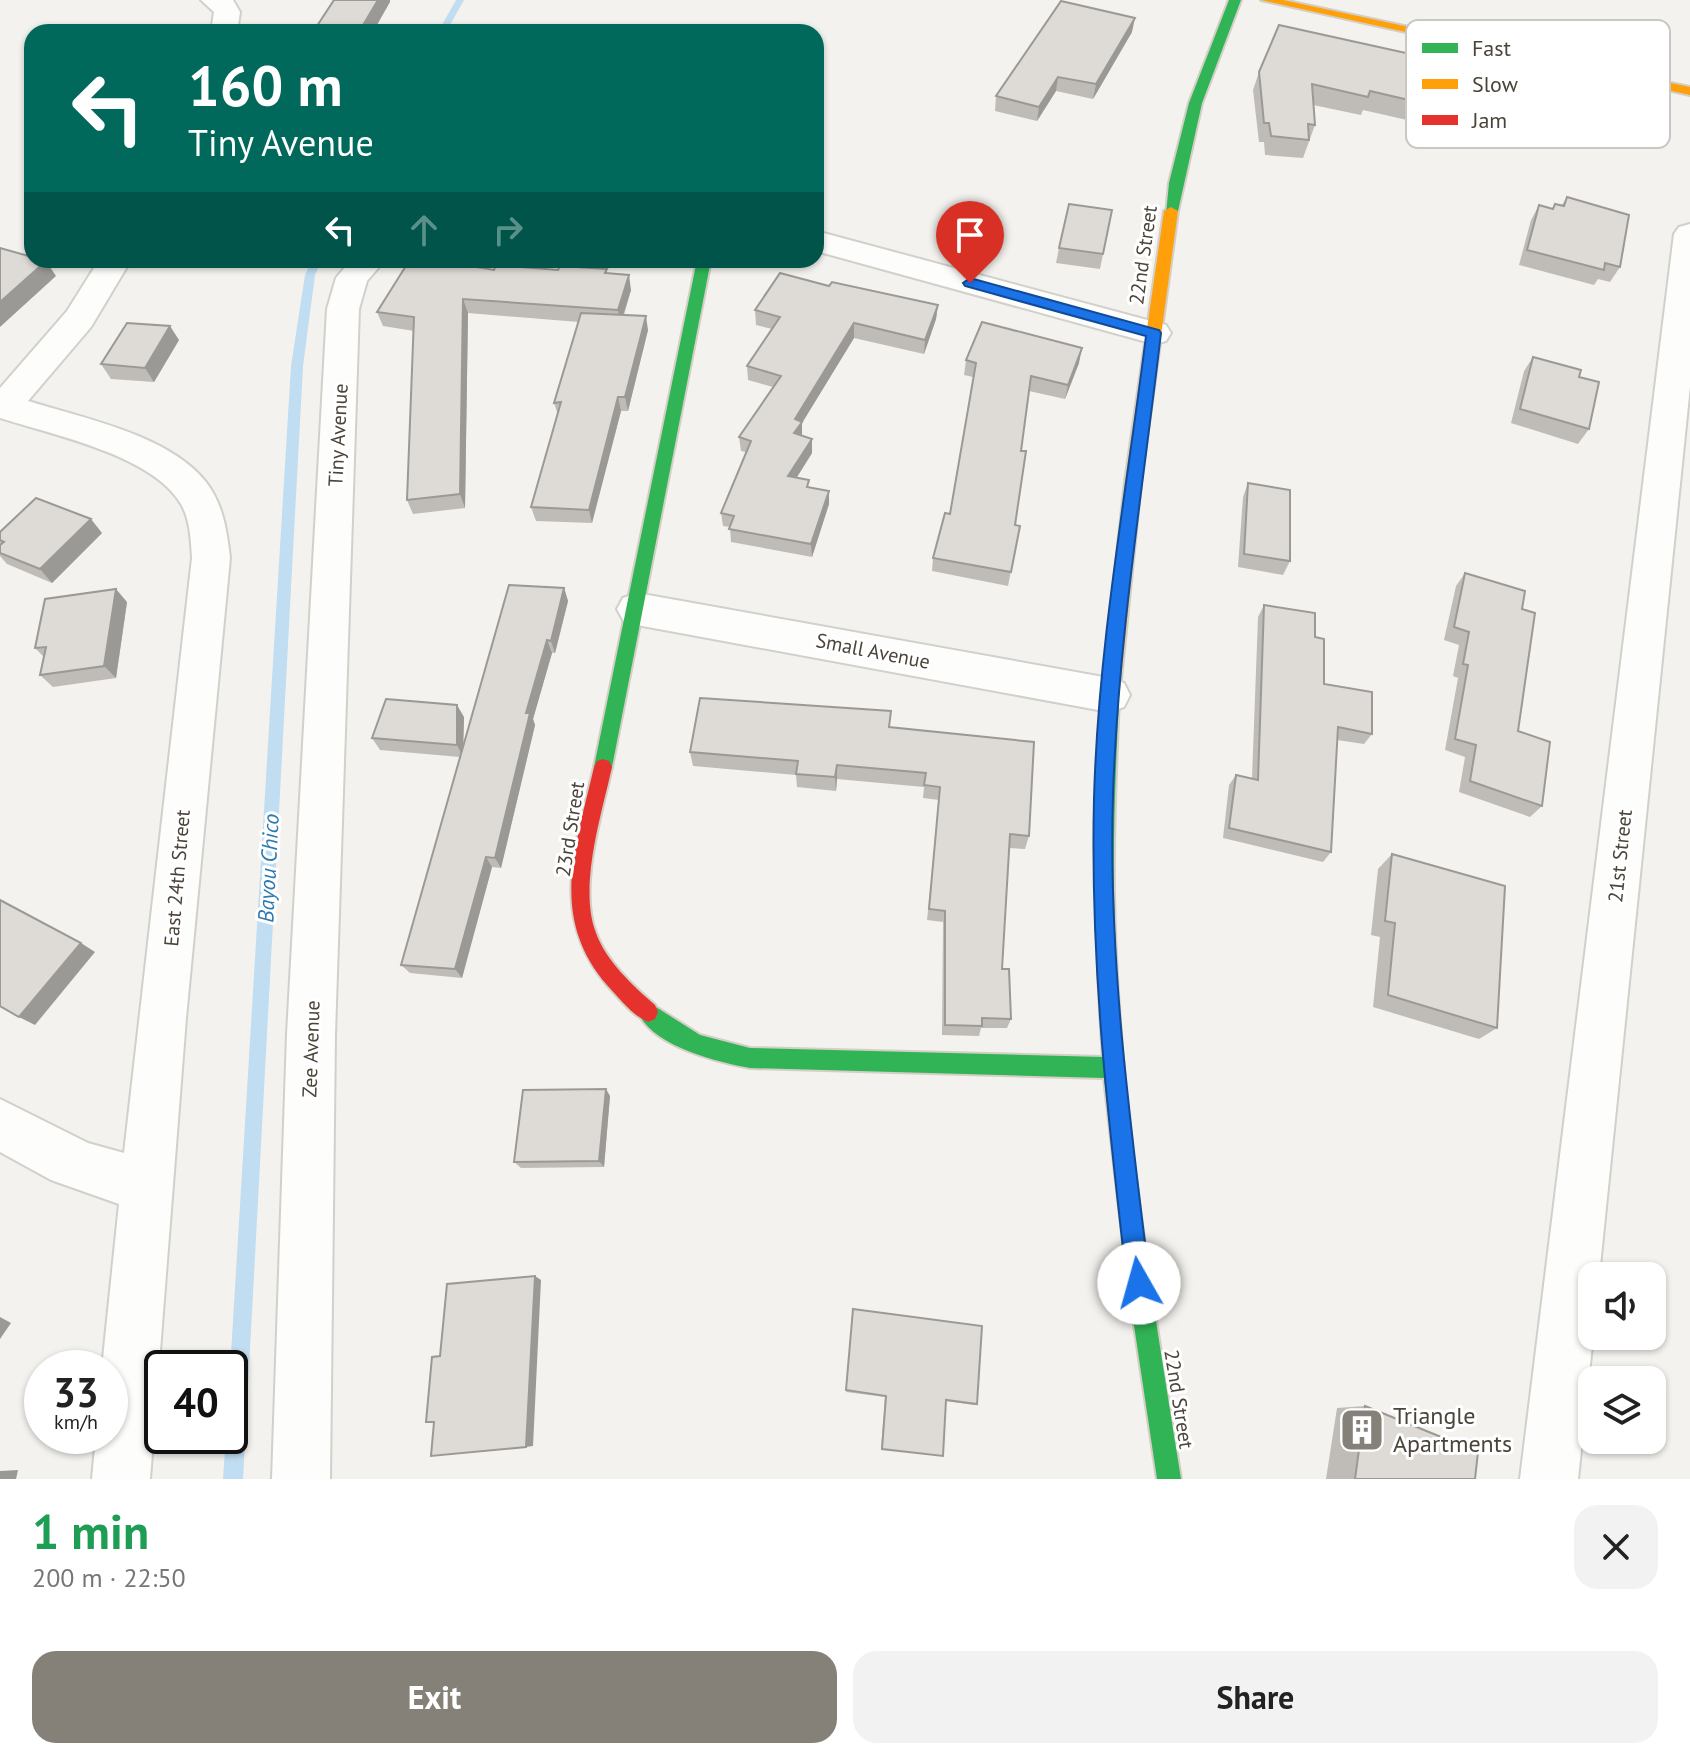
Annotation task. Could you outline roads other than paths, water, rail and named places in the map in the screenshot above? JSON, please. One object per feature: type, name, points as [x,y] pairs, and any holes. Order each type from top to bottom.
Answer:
[{"type":"street","points":[[214,0],[222,3],[227,12],[225,24]]},
{"type":"street","name":"22nd Street","points":[[1169,1479],[1142,1314],[1112,1068],[1104,931],[1103,798],[1109,695],[1177,170],[1186,124],[1210,55],[1235,0]]},
{"type":"street","points":[[1267,0],[1406,30]]},
{"type":"street","points":[[1670,87],[1690,91]]},
{"type":"street","name":"21st Street","points":[[1549,1479],[1690,234]]},
{"type":"street","points":[[824,243],[1154,333]]},
{"type":"street","points":[[2,406],[67,337],[101,289],[111,268]]},
{"type":"street","name":"Tiny Avenue","points":[[329,618],[343,309],[352,278],[361,268]]},
{"type":"street","name":"23rd Street","points":[[702,268],[637,609],[582,867],[584,930],[597,956],[642,1007],[670,1031],[701,1048],[750,1058],[1112,1068]]},
{"type":"street","name":"East 24th Street","points":[[2,406],[134,450],[173,470],[194,492],[207,523],[211,558],[163,1036],[145,1181],[121,1479]]},
{"type":"street","name":"Small Avenue","points":[[637,609],[1109,695]]},
{"type":"street","name":"Zee Avenue","points":[[301,1479],[311,1034],[329,618]]},
{"type":"street","points":[[0,1124],[99,1175],[145,1181]]},
{"type":"waterway","name":"Bayou Chico","points":[[446,24],[460,0]]},
{"type":"waterway","name":"Bayou Chico","points":[[233,1479],[297,366],[313,268]]},
{"type":"place","name":"Triangle Apartments","points":[[1362,1430]]}]
